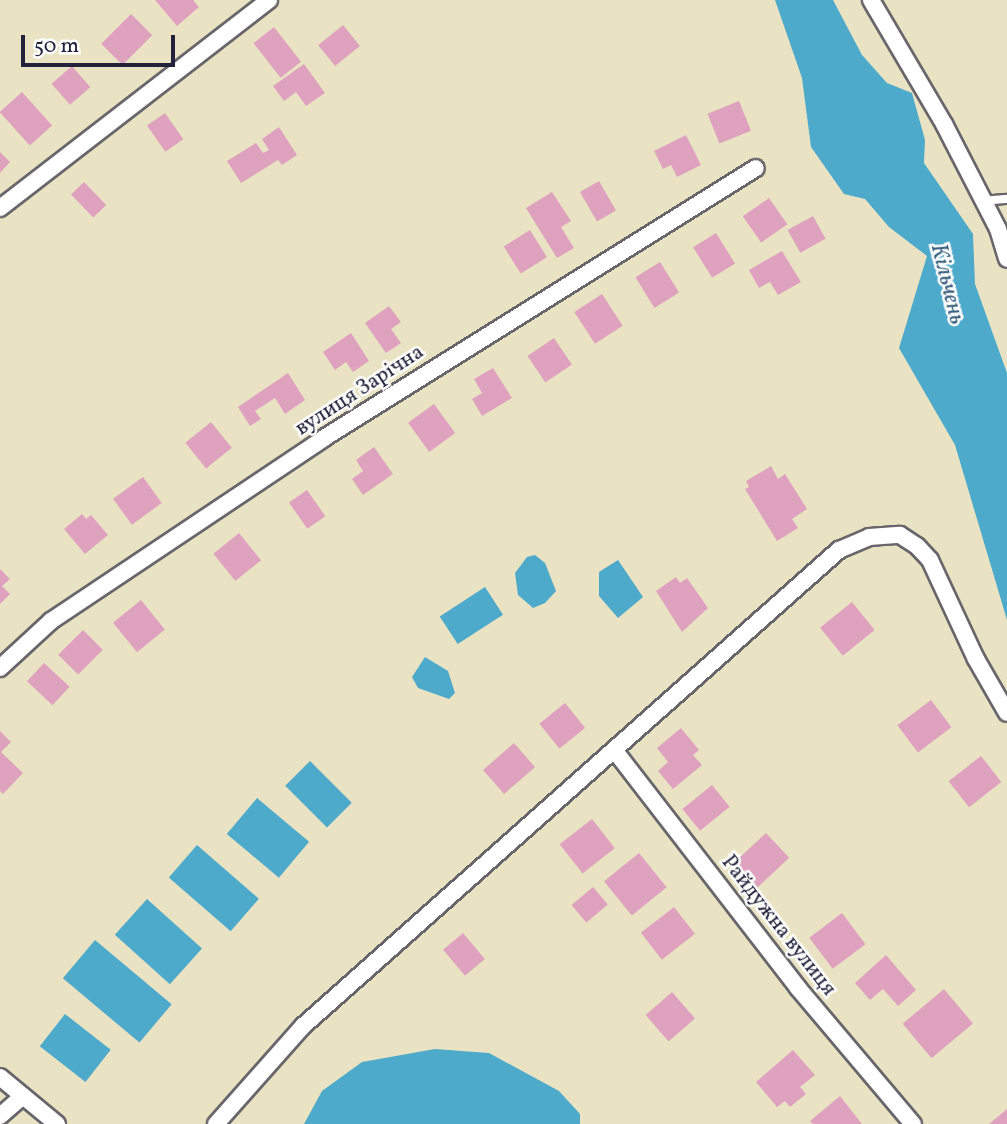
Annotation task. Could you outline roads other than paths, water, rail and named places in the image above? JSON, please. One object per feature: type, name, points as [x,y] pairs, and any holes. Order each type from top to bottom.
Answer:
[{"type":"street","points":[[0,208],[269,0]]},
{"type":"street","points":[[871,0],[944,124],[998,229],[1007,259]]},
{"type":"street","name":"вулиця Зарічна","points":[[0,668],[51,621],[313,446],[756,168]]},
{"type":"street","points":[[216,1124],[303,1026],[839,550],[869,537],[900,536],[930,560],[976,659],[1007,713]]},
{"type":"street","name":"Райдужна вулиця","points":[[615,751],[798,988],[913,1124]]},
{"type":"street","points":[[0,1077],[57,1124]]},
{"type":"street","points":[[0,1116],[23,1096]]},
{"type":"lane","points":[[982,201],[1007,200]]},
{"type":"water","name":"Кільчень","points":[[775,0],[833,0],[862,55],[887,83],[912,93],[925,140],[924,163],[973,234],[975,284],[1007,373],[1007,620],[955,445],[899,348],[927,256],[889,227],[865,199],[844,194],[811,147],[802,78]]},
{"type":"water","points":[[535,555],[545,563],[556,591],[545,603],[533,608],[518,595],[515,573],[527,557]]},
{"type":"water","points":[[618,560],[643,597],[618,618],[599,596],[599,572]]},
{"type":"water","points":[[485,587],[503,615],[458,644],[440,616]]},
{"type":"water","points":[[425,657],[448,671],[455,693],[449,699],[418,688],[412,677]]},
{"type":"water","points":[[310,761],[352,803],[327,827],[285,786]]},
{"type":"water","points":[[257,798],[309,842],[279,878],[227,834]]},
{"type":"water","points":[[197,845],[259,899],[231,931],[169,877]]},
{"type":"water","points":[[147,899],[202,949],[170,984],[115,935]]},
{"type":"water","points":[[95,940],[172,1004],[139,1043],[63,978]]},
{"type":"water","points":[[65,1014],[111,1050],[85,1082],[40,1046]]},
{"type":"water","points":[[435,1049],[489,1053],[559,1091],[580,1114],[580,1124],[304,1124],[322,1091],[362,1062]]}]
